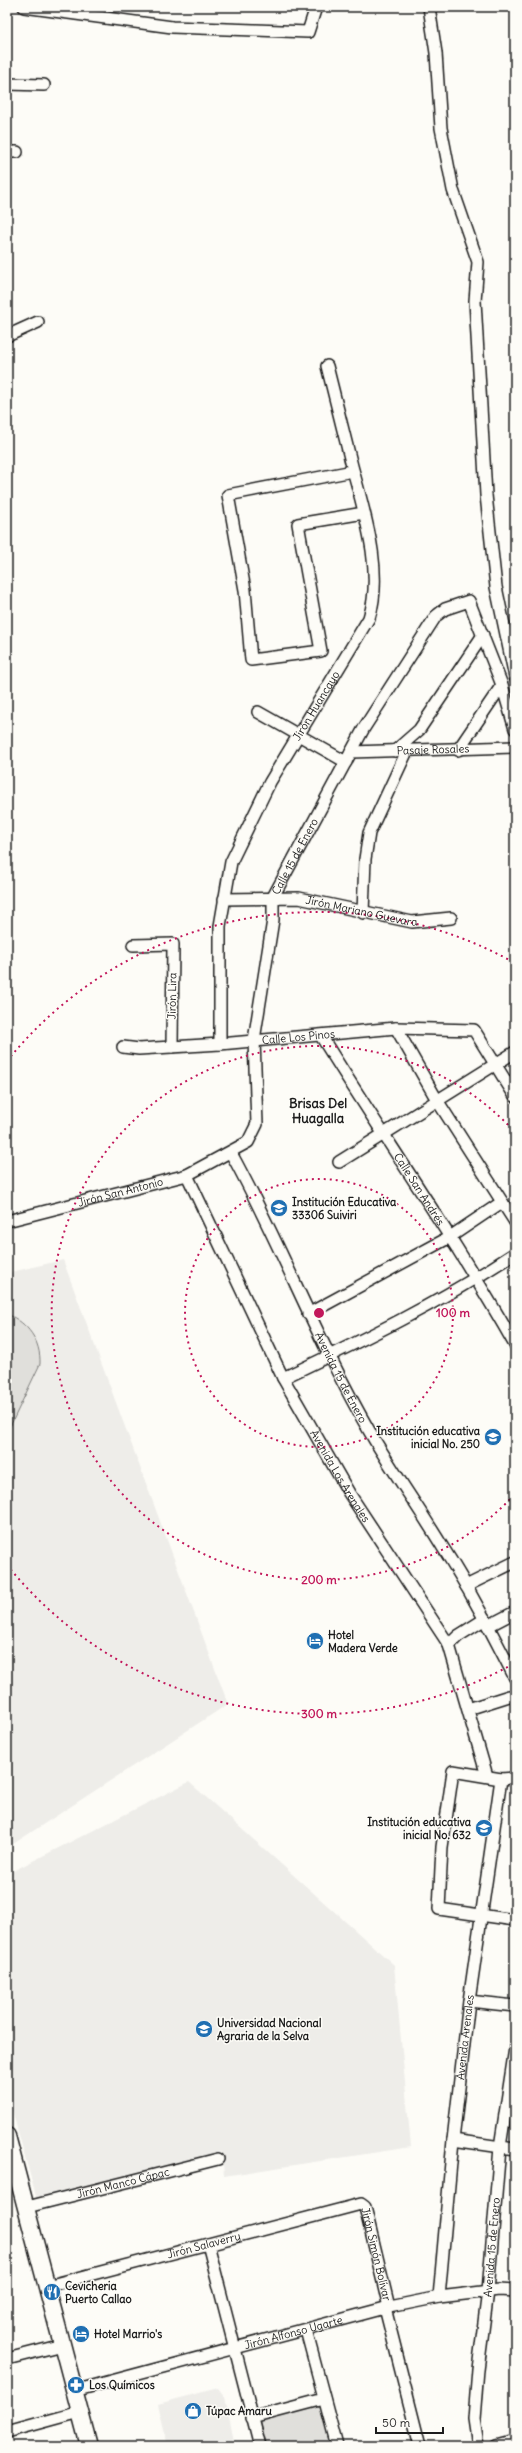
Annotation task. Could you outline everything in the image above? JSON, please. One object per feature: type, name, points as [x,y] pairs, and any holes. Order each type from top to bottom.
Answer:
[{"type":"highway","points":[[7,2136],[89,2446]]},
{"type":"street","points":[[24,7],[58,10],[172,27],[308,32],[316,7]]},
{"type":"street","points":[[429,7],[436,53],[441,128],[453,190],[478,262],[475,301],[486,495],[496,587],[515,677]]},
{"type":"street","points":[[7,84],[44,85]]},
{"type":"street","points":[[7,336],[38,322]]},
{"type":"street","name":"Jirón Huancayo","points":[[220,1044],[220,926],[231,862],[270,782],[369,618],[374,602],[369,526],[364,513],[327,366]]},
{"type":"street","points":[[354,471],[228,495],[245,590],[250,660],[321,651],[298,524],[364,513]]},
{"type":"street","name":"Calle 15 de Enero","points":[[231,1153],[248,1142],[257,1124],[254,1040],[273,920],[273,897],[299,844],[364,728],[436,616],[446,608],[469,601],[483,635]]},
{"type":"street","points":[[483,635],[488,653],[502,685],[515,729]]},
{"type":"street","points":[[394,751],[419,730],[483,635]]},
{"type":"street","points":[[458,750],[502,685]]},
{"type":"street","points":[[258,712],[299,734],[349,757]]},
{"type":"street","name":"Pasaje Rosales","points":[[349,757],[394,751],[515,747]]},
{"type":"street","points":[[363,913],[365,859],[369,833],[407,751]]},
{"type":"street","name":"Jirón Mariano Guevara","points":[[224,899],[273,897],[299,898],[363,913],[412,922],[451,918]]},
{"type":"street","name":"Jirón Lira","points":[[134,945],[173,944],[172,1047]]},
{"type":"street","points":[[396,1028],[437,1100],[515,1222]]},
{"type":"street","name":"Calle Los Pinos","points":[[123,1047],[139,1049],[220,1044],[396,1028],[474,1030],[495,1064]]},
{"type":"street","name":"Calle San Andrés","points":[[321,1036],[383,1136],[477,1278],[515,1345]]},
{"type":"street","points":[[339,1162],[383,1136],[437,1100],[515,1052]]},
{"type":"street","points":[[495,1064],[515,1096]]},
{"type":"street","name":"Jirón San Antonio","points":[[7,1221],[187,1175],[231,1153]]},
{"type":"street","name":"Avenida 15 de Enero","points":[[231,1153],[256,1198],[308,1314],[371,1434],[466,1586],[487,1622],[515,1678]]},
{"type":"street","name":"Avenida Los Arenales","points":[[187,1175],[283,1378],[349,1493],[449,1645],[487,1776]]},
{"type":"street","points":[[308,1314],[450,1237],[502,1202]]},
{"type":"street","points":[[283,1378],[378,1333],[477,1278],[515,1253]]},
{"type":"street","points":[[466,1586],[515,1562]]},
{"type":"street","points":[[449,1645],[458,1636],[487,1622],[515,1612]]},
{"type":"street","points":[[468,1708],[509,1696]]},
{"type":"street","points":[[515,1778],[501,1778],[453,1770],[442,1847],[439,1909],[515,1920]]},
{"type":"street","name":"Avenida Arenales","points":[[439,2297],[453,2140],[469,2001],[501,1778]]},
{"type":"street","points":[[469,2001],[515,2006]]},
{"type":"street","name":"Avenida 15 de Enero","points":[[478,2446],[474,2419],[478,2369],[488,2291],[500,2147],[515,2048]]},
{"type":"street","points":[[453,2140],[515,2149]]},
{"type":"street","name":"Jirón Manco Cápac","points":[[27,2207],[218,2159]]},
{"type":"street","name":"Jirón Salaverry","points":[[47,2286],[361,2204]]},
{"type":"street","name":"Jirón Simón Bolívar","points":[[361,2204],[365,2206],[387,2308],[420,2446]]},
{"type":"street","points":[[208,2244],[260,2446]]},
{"type":"street","name":"Jirón Alfonso Ugarte","points":[[74,2391],[387,2308],[439,2297],[488,2291],[515,2291]]},
{"type":"street","points":[[306,2330],[337,2446]]},
{"type":"street","points":[[7,2360],[62,2345]]},
{"type":"street","points":[[252,2418],[324,2399]]},
{"type":"street","points":[[7,2432],[80,2412]]},
{"type":"street","points":[[496,2446],[515,2441]]},
{"type":"shaded area","points":[[63,1260],[228,1704],[7,1848],[7,1273]]},
{"type":"shaded area","points":[[7,1314],[21,1322],[36,1340],[40,1356],[40,1364],[7,1433]]},
{"type":"shaded area","name":"Universidad Nacional Agraria de la Selva","points":[[189,1782],[394,1965],[411,2147],[224,2176],[222,2151],[37,2200],[7,2092],[7,1874]]},
{"type":"shaded area","name":"Túpac Amaru","points":[[218,2388],[225,2397],[235,2446],[168,2446],[158,2404]]},
{"type":"shaded area","points":[[320,2400],[332,2446],[267,2446],[259,2417]]},
{"type":"place","name":"Institución Educativa 33306 Suiviri","points":[[279,1208]]},
{"type":"place","name":"Institución educativa inicial No. 250","points":[[493,1437]]},
{"type":"place","name":"Hotel Madera Verde","points":[[315,1641]]},
{"type":"place","name":"Institución educativa inicial No. 632","points":[[484,1828]]},
{"type":"place","name":"Universidad Nacional Agraria de la Selva","points":[[204,2029]]},
{"type":"place","name":"Cevicheria Puerto Callao","points":[[52,2292]]},
{"type":"place","name":"Hotel Marrio's","points":[[81,2334]]},
{"type":"place","name":"Los Químicos","points":[[76,2385]]},
{"type":"place","name":"Túpac Amaru","points":[[193,2411]]},
{"type":"district","name":"Brisas Del Huagalla","points":[[318,1110]]}]
